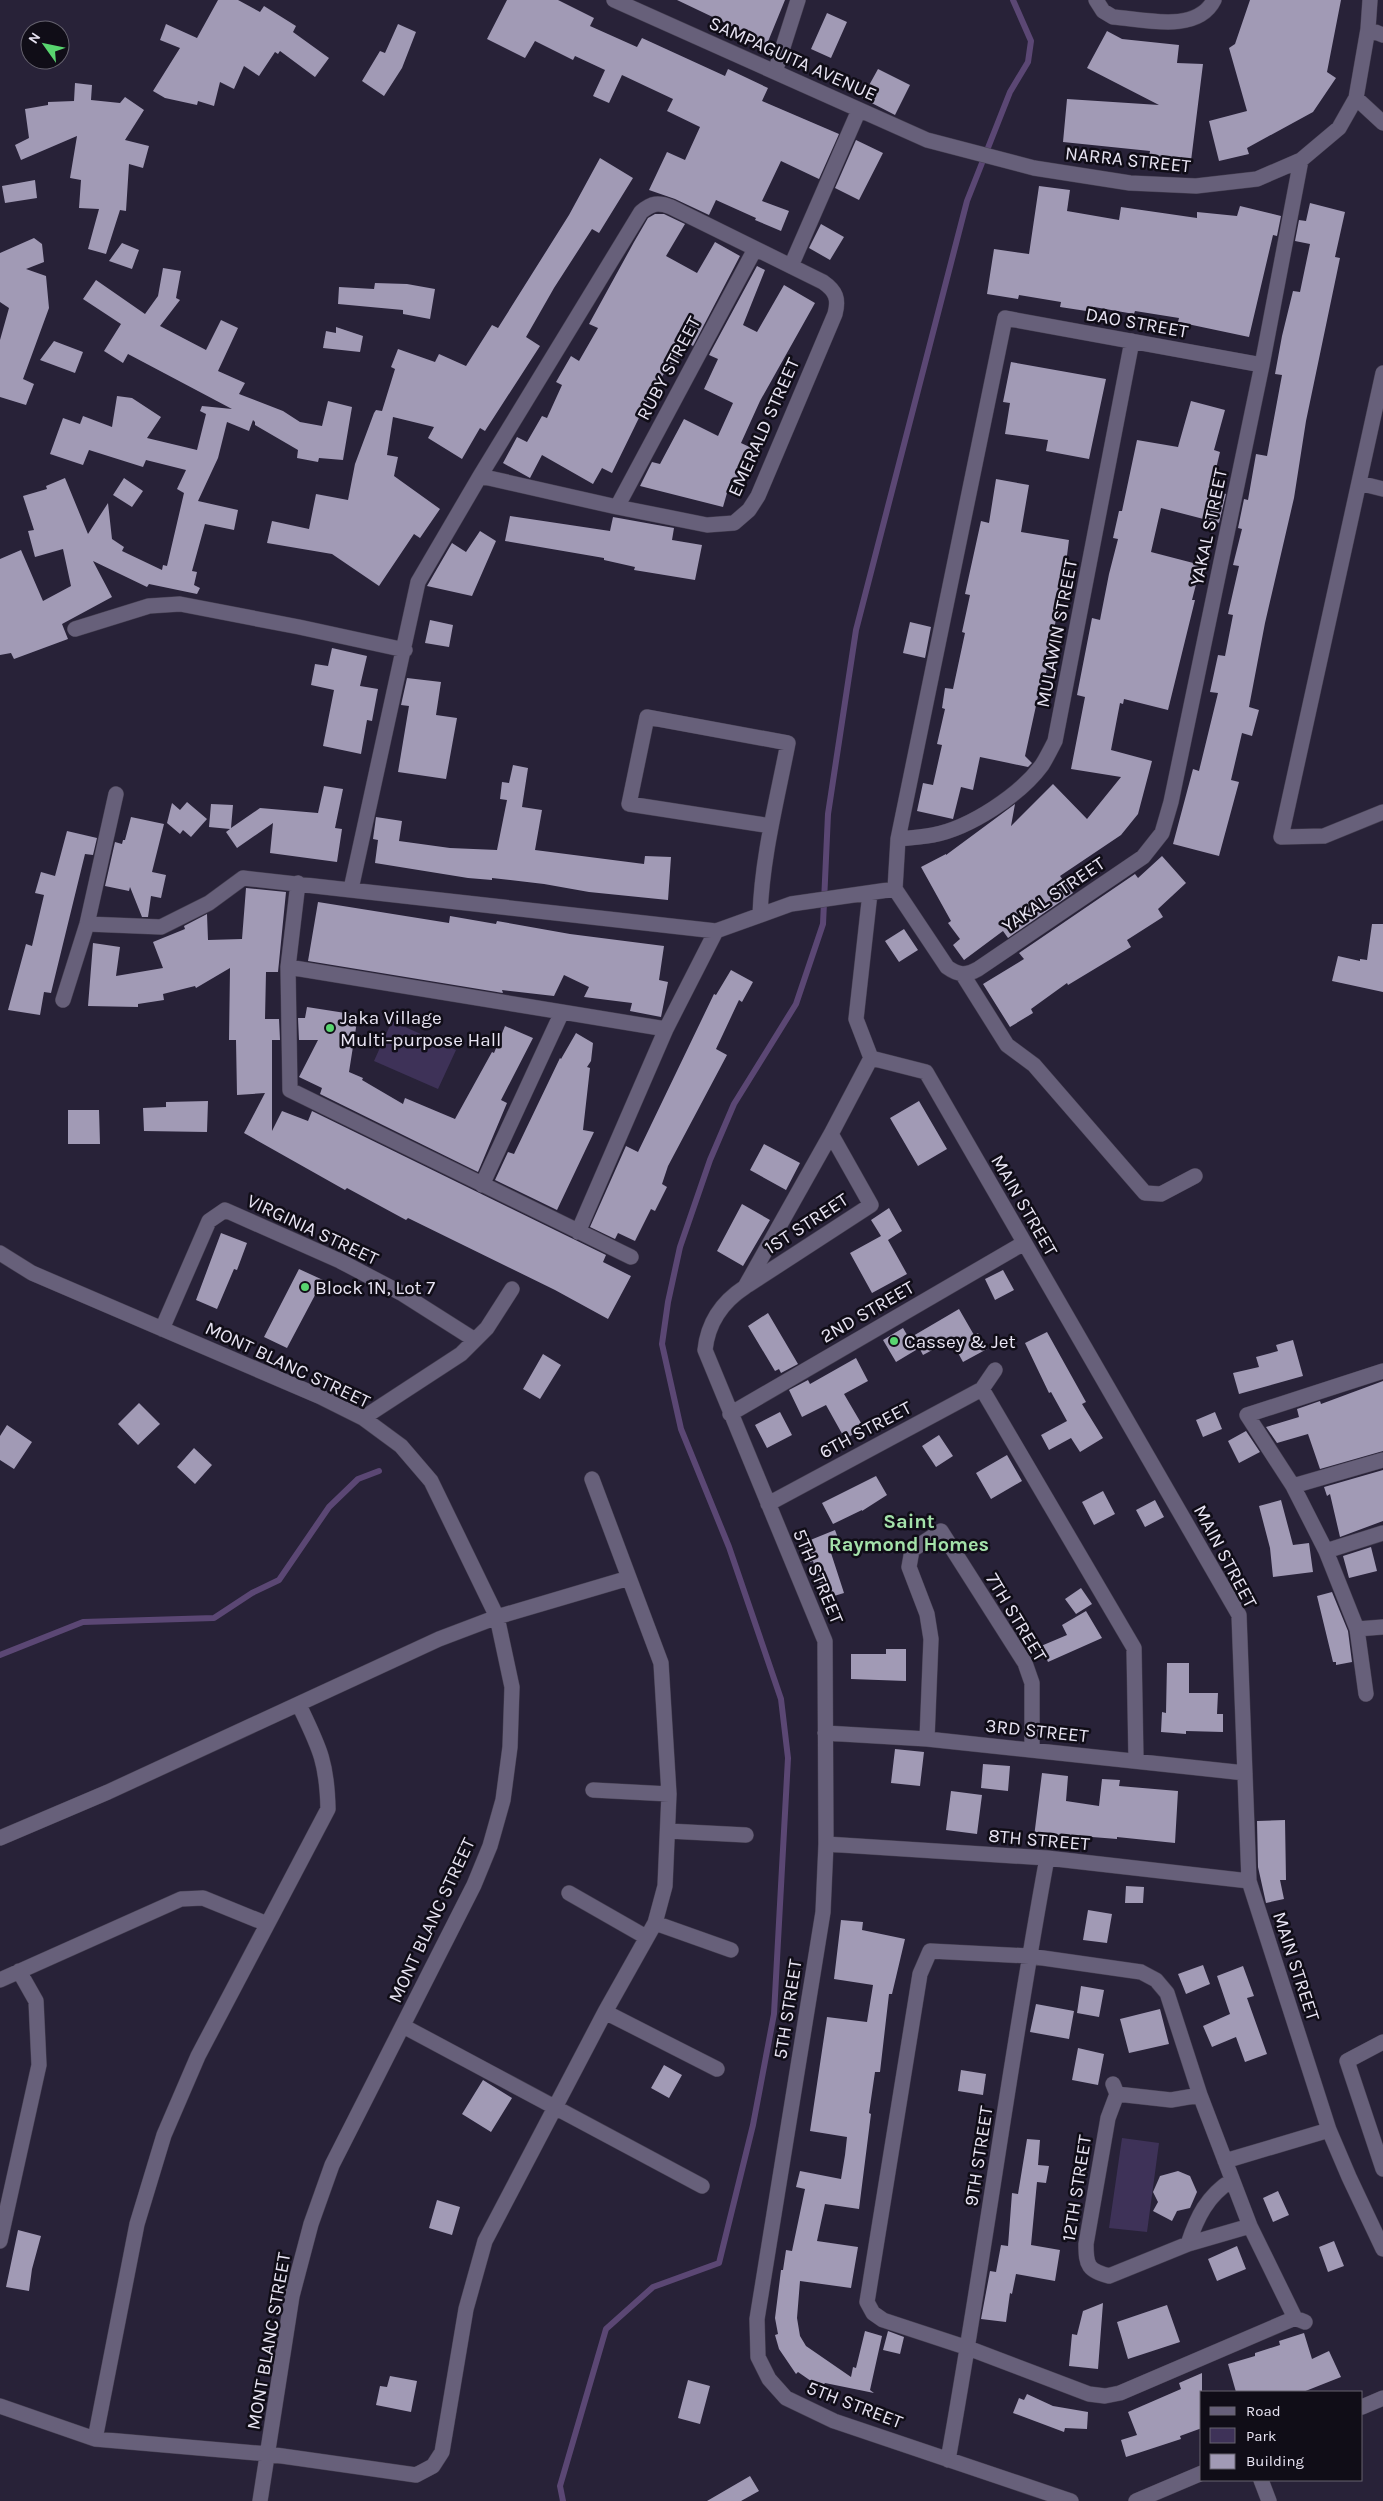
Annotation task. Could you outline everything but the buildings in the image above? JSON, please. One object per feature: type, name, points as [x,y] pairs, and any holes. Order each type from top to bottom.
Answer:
[{"type":"street","name":"SAMPAGUITA AVENUE","points":[[614,0],[927,140],[958,150],[1034,168]]},
{"type":"street","points":[[775,72],[798,0]]},
{"type":"street","points":[[1096,0],[1103,11],[1112,17],[1182,22],[1205,12],[1214,0]]},
{"type":"street","name":"NARRA STREET","points":[[1034,168],[1130,183],[1196,186],[1257,179],[1301,160],[1339,128],[1356,98],[1368,29],[1370,0]]},
{"type":"street","points":[[1368,29],[1383,35]]},
{"type":"street","points":[[1356,98],[1383,123]]},
{"type":"street","points":[[791,266],[860,110]]},
{"type":"street","name":"YAKAL STREET","points":[[962,975],[978,969],[1143,857],[1162,833],[1171,802],[1262,365],[1301,160]]},
{"type":"street","name":"EMERALD STREET","points":[[661,203],[671,207],[791,266],[831,288],[838,304],[758,496],[749,510],[734,523],[707,525],[480,476],[633,222],[651,204],[661,203]]},
{"type":"street","name":"RUBY STREET","points":[[617,507],[755,249]]},
{"type":"street","name":"DAO STREET","points":[[898,839],[1005,318],[1262,365]]},
{"type":"street","name":"MULAWIN STREET","points":[[898,839],[934,835],[958,828],[984,815],[1026,783],[1042,764],[1055,741],[1132,341]]},
{"type":"street","points":[[1382,808],[1324,836],[1281,838],[1383,373]]},
{"type":"street","points":[[351,889],[405,650],[418,582],[480,476]]},
{"type":"street","points":[[1359,484],[1383,489]]},
{"type":"street","points":[[74,629],[149,606],[180,604],[299,626],[405,650]]},
{"type":"street","points":[[760,916],[761,893],[788,743],[647,717],[629,804],[772,826]]},
{"type":"street","points":[[63,1000],[87,924],[116,794]]},
{"type":"street","points":[[898,839],[895,889],[947,967],[962,975],[1006,1045],[1034,1065],[1145,1193],[1161,1194],[1194,1176]]},
{"type":"street","points":[[87,924],[161,927],[209,903],[243,878],[716,931],[791,904],[830,900],[895,889]]},
{"type":"street","points":[[298,883],[288,967],[290,1090],[631,1257]]},
{"type":"street","points":[[870,893],[856,1019],[871,1058]]},
{"type":"street","points":[[578,1232],[666,1029],[716,931]]},
{"type":"street","points":[[288,967],[666,1029]]},
{"type":"street","points":[[482,1185],[562,1012]]},
{"type":"street","name":"1ST STREET","points":[[745,1286],[831,1134],[871,1058]]},
{"type":"street","name":"MAIN STREET","points":[[871,1058],[926,1072],[1239,1614],[1249,1881],[1329,2130],[1383,2249]]},
{"type":"street","name":"1ST STREET","points":[[707,1336],[726,1300],[871,1205],[831,1134]]},
{"type":"street","name":"VIRGINIA STREET","points":[[162,1329],[209,1222],[225,1210],[340,1261],[401,1293],[475,1340]]},
{"type":"street","name":"2ND STREET","points":[[730,1414],[1024,1243]]},
{"type":"street","name":"MONT BLANC STREET","points":[[0,1253],[32,1273],[321,1397],[362,1418],[401,1446],[431,1481],[497,1617],[512,1687],[510,1747],[503,1800],[490,1846],[474,1885],[332,2165],[311,2224],[292,2296],[260,2501]]},
{"type":"street","points":[[362,1418],[446,1364],[475,1340],[487,1328],[512,1289]]},
{"type":"street","name":"5TH STREET","points":[[707,1336],[705,1350],[825,1642],[826,1844],[823,1912],[757,2319],[758,2357],[769,2379],[786,2398],[834,2421],[1071,2501]]},
{"type":"street","points":[[995,1370],[982,1389],[1134,1648],[1136,1760]]},
{"type":"street","points":[[1366,1694],[1358,1629],[1326,1551],[1293,1486],[1248,1415],[1383,1371]]},
{"type":"street","name":"6TH STREET","points":[[768,1504],[982,1389]]},
{"type":"street","points":[[1293,1486],[1383,1460]]},
{"type":"street","points":[[0,2406],[95,2439],[268,2454],[416,2475],[433,2466],[442,2452],[466,2309],[485,2241],[605,2012],[655,1923],[666,1886],[669,1794],[661,1663],[592,1480]]},
{"type":"street","name":"7TH STREET","points":[[926,1739],[931,1639],[927,1614],[909,1567],[912,1550],[941,1531],[1025,1663],[1032,1683],[1032,1750]]},
{"type":"street","points":[[1326,1551],[1383,1533]]},
{"type":"street","points":[[0,1838],[108,1792],[440,1640],[497,1617],[629,1578]]},
{"type":"street","points":[[1358,1629],[1383,1627]]},
{"type":"street","points":[[95,2439],[137,2224],[164,2135],[198,2056],[328,1809],[327,1777],[322,1752],[298,1705]]},
{"type":"street","name":"3RD STREET","points":[[825,1733],[926,1739],[1245,1773]]},
{"type":"street","points":[[593,1790],[669,1794]]},
{"type":"street","points":[[668,1831],[746,1835]]},
{"type":"street","name":"8TH STREET","points":[[826,1844],[1047,1858],[1249,1881]]},
{"type":"street","name":"9TH STREET","points":[[948,2460],[968,2348],[1029,1956],[1047,1858]]},
{"type":"street","points":[[569,1893],[646,1937]]},
{"type":"street","points":[[0,1980],[181,1899],[203,1898],[267,1924]]},
{"type":"street","points":[[655,1923],[731,1950]]},
{"type":"street","points":[[928,1947],[1029,1956],[1141,1972],[1156,1980],[1167,1993],[1200,2095],[1250,2226],[1300,2320],[1120,2393],[1105,2396],[1089,2394],[968,2348],[883,2320],[873,2313],[867,2302],[920,1974],[928,1947]]},
{"type":"street","points":[[0,2241],[39,2065],[36,2001],[19,1971]]},
{"type":"street","points":[[605,2012],[717,2069]]},
{"type":"street","points":[[403,2026],[702,2186]]},
{"type":"street","points":[[1383,2042],[1346,2061],[1383,2169]]},
{"type":"street","name":"12TH STREET","points":[[1200,2095],[1171,2100],[1115,2089],[1108,2118],[1086,2244],[1086,2260],[1094,2271],[1109,2276],[1188,2244],[1250,2226]]},
{"type":"street","points":[[1225,2161],[1329,2130]]},
{"type":"street","points":[[1188,2244],[1200,2212],[1221,2187],[1232,2180]]},
{"type":"street","points":[[1363,2407],[1383,2398]]},
{"type":"street","points":[[1136,2501],[1200,2474]]},
{"type":"street","points":[[1261,2481],[1269,2501]]},
{"type":"green space","points":[[392,1021],[456,1050],[438,1089],[374,1061]]},
{"type":"green space","points":[[1122,2138],[1159,2143],[1147,2232],[1109,2228]]},
{"type":"waterway","points":[[563,2501],[560,2486],[606,2329],[653,2287],[719,2263],[753,2125],[774,2014],[788,1758],[781,1699],[729,1547],[681,1429],[662,1344],[668,1302],[680,1247],[710,1160],[734,1104],[796,1004],[823,924],[828,814],[856,630],[967,201],[1010,92],[1028,62],[1031,41],[1013,0]]},
{"type":"waterway","points":[[0,1655],[83,1622],[214,1618],[252,1593],[279,1580],[329,1507],[358,1479],[379,1471]]},
{"type":"place","name":"Jaka Village Multi-purpose Hall","points":[[330,1028]]},
{"type":"place","name":"Block 1N, Lot 7","points":[[305,1287]]},
{"type":"place","name":"Cassey & Jet","points":[[894,1341]]},
{"type":"district","name":"Saint Raymond Homes","points":[[909,1532]]}]
